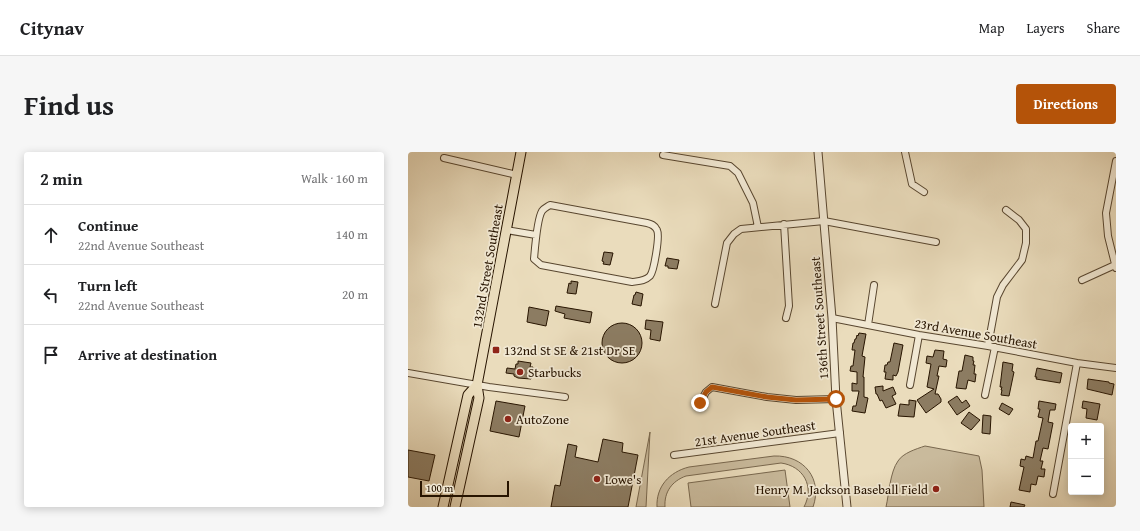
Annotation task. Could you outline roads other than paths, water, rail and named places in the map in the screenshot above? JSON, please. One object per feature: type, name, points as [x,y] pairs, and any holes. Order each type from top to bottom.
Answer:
[{"type":"main road","name":"132nd Street Southeast","points":[[455,507],[479,398],[477,385],[521,152]]},
{"type":"main road","name":"132nd Street Southeast","points":[[443,507],[468,395],[477,385]]},
{"type":"street","name":"136th Street Southeast","points":[[818,152],[832,318],[836,399],[847,507]]},
{"type":"street","points":[[904,152],[912,184],[924,192]]},
{"type":"street","points":[[663,155],[730,166],[738,173],[752,203],[758,227]]},
{"type":"street","points":[[444,158],[517,174]]},
{"type":"street","points":[[1082,280],[1115,267],[1108,236],[1106,213],[1116,161]]},
{"type":"street","points":[[550,205],[654,225],[658,230],[659,239],[651,275],[644,281],[632,282],[541,265],[534,259],[536,235],[542,212],[550,205]]},
{"type":"street","points":[[988,346],[997,297],[1003,285],[1022,260],[1026,243],[1026,229],[1019,220],[1006,210]]},
{"type":"street","points":[[715,304],[727,243],[734,234],[742,229],[824,221],[936,242]]},
{"type":"street","points":[[784,224],[789,306],[786,318]]},
{"type":"street","points":[[506,230],[536,235]]},
{"type":"street","points":[[868,325],[874,285]]},
{"type":"street","name":"23rd Avenue Southeast","points":[[832,318],[1077,363],[1116,368]]},
{"type":"street","points":[[910,385],[919,335]]},
{"type":"street","points":[[985,395],[995,347]]},
{"type":"street","points":[[1053,494],[1077,363]]},
{"type":"street","points":[[408,373],[477,385],[564,397]]},
{"type":"street","points":[[700,403],[706,392],[712,387],[767,397],[796,400],[836,399]]},
{"type":"street","name":"21st Avenue Southeast","points":[[674,455],[840,433]]},
{"type":"place","name":"132nd St SE & 21st Dr SE","points":[[496,350]]},
{"type":"place","name":"Starbucks","points":[[520,372]]},
{"type":"place","name":"AutoZone","points":[[508,419]]},
{"type":"place","name":"Lowe's","points":[[597,479]]},
{"type":"place","name":"Henry M. Jackson Baseball Field","points":[[936,489]]}]
